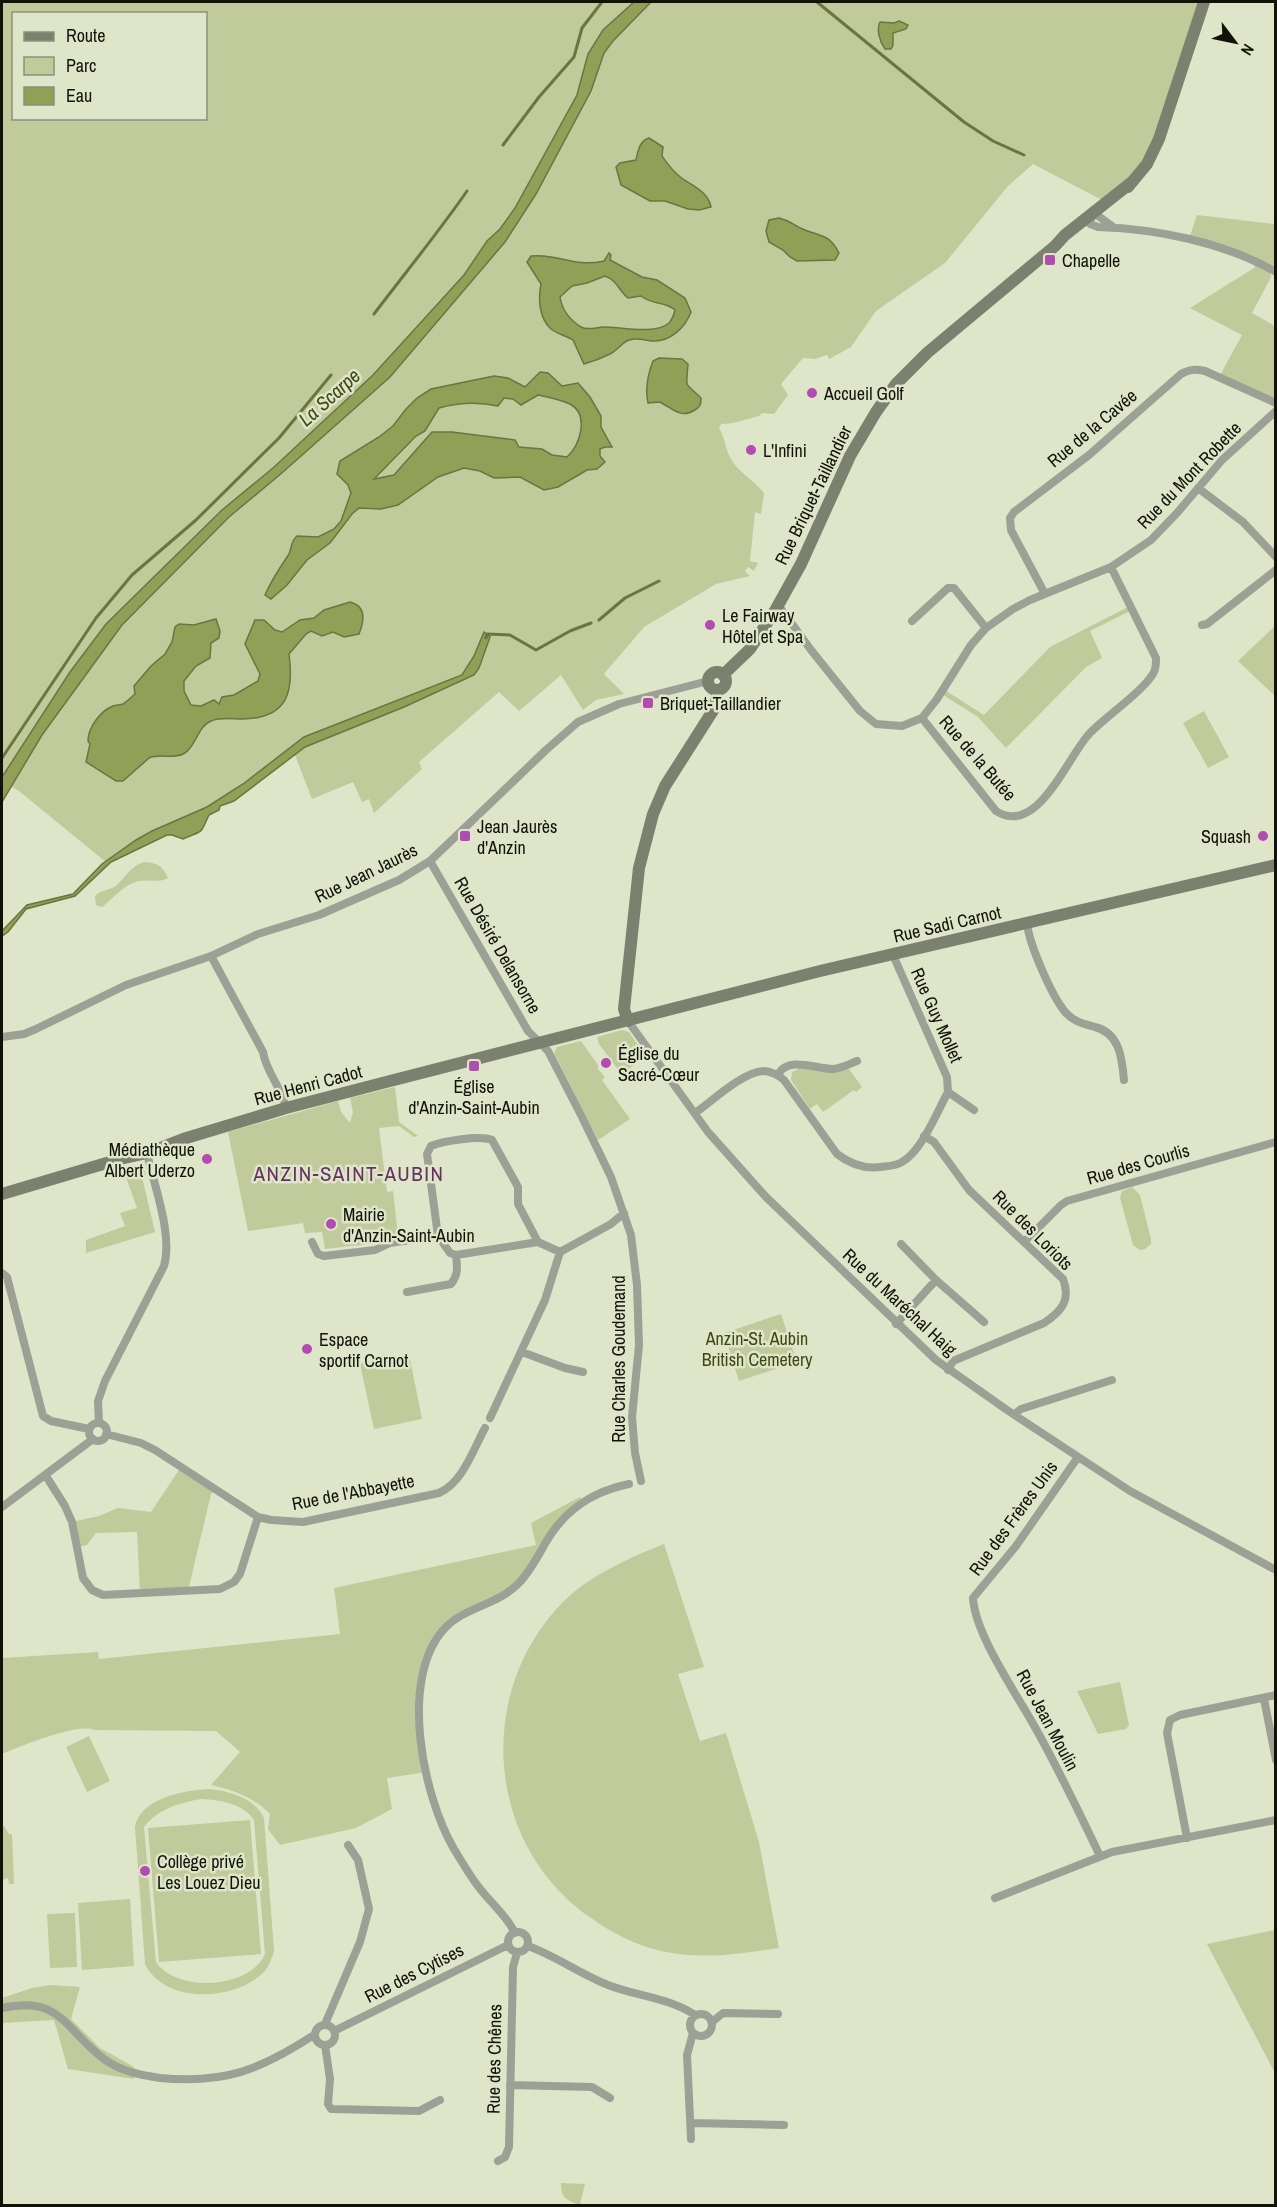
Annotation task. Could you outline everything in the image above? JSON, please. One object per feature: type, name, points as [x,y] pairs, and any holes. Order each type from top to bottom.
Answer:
[{"type":"main road","name":"Rue Briquet-Taillandier","points":[[712,686],[712,674],[717,672],[723,675],[750,649],[776,609],[801,564],[850,456],[896,384],[927,353],[1055,246],[1065,235],[1094,217],[1132,182],[1146,164],[1159,139],[1204,2]]},
{"type":"main road","points":[[628,1021],[624,1009],[642,851],[653,814],[665,786],[714,709],[712,686]]},
{"type":"main road","name":"Rue Sadi Carnot","points":[[628,1021],[893,955],[1275,865]]},
{"type":"main road","name":"Rue Henri Cadot","points":[[2,1194],[120,1159],[147,1154],[183,1139],[286,1108],[628,1021]]},
{"type":"street","points":[[1094,217],[1113,227],[1189,239],[1241,255],[1275,272]]},
{"type":"street","name":"Rue de la Cavée","points":[[1045,594],[1011,531],[1010,518],[1014,512],[1089,455],[1188,370],[1205,371],[1275,403]]},
{"type":"street","name":"Rue du Mont Robette","points":[[922,718],[937,699],[971,645],[986,628],[1013,609],[1111,567],[1151,540],[1222,460],[1275,411]]},
{"type":"street","points":[[1198,488],[1243,522],[1275,557]]},
{"type":"street","name":"Rue de la Butée","points":[[922,718],[996,811],[1003,815],[1016,817],[1023,815],[1036,805],[1052,789],[1088,735],[1143,685],[1155,671],[1156,658],[1111,567]]},
{"type":"street","points":[[1202,625],[1207,624],[1275,570]]},
{"type":"street","points":[[912,621],[924,616],[948,588],[957,586],[986,628]]},
{"type":"street","points":[[776,609],[782,610],[860,711],[876,724],[902,726],[922,718]]},
{"type":"street","name":"Rue Jean Jaurès","points":[[2,1037],[24,1034],[126,985],[211,956],[258,934],[306,920],[380,889],[430,861],[578,722],[619,704],[712,686]]},
{"type":"street","name":"Rue Désiré Delansorne","points":[[430,861],[528,1031],[540,1043]]},
{"type":"street","points":[[1027,923],[1031,945],[1058,1002],[1067,1014],[1082,1025],[1098,1028],[1111,1035],[1122,1059],[1124,1080]]},
{"type":"street","name":"Rue Guy Mollet","points":[[893,955],[947,1077],[948,1092],[974,1110]]},
{"type":"street","points":[[211,956],[263,1052],[264,1059],[284,1097],[286,1108]]},
{"type":"street","name":"Rue du Maréchal Haig","points":[[628,1021],[708,1132],[766,1197],[893,1317],[896,1324],[905,1329],[914,1341],[948,1370],[1130,1491],[1275,1570]]},
{"type":"street","name":"Rue Charles Goudemand","points":[[540,1043],[548,1051],[611,1177],[631,1235],[637,1285],[639,1345],[632,1417],[635,1453],[641,1480]]},
{"type":"street","points":[[778,1074],[782,1068],[792,1064],[836,1069],[857,1061]]},
{"type":"street","points":[[695,1113],[746,1077],[766,1071],[778,1074],[837,1154],[847,1162],[875,1168],[895,1165],[904,1161],[911,1154],[924,1136],[948,1092]]},
{"type":"street","name":"Rue des Loriots","points":[[924,1136],[934,1142],[969,1190],[1063,1279],[1067,1290],[1063,1305],[1053,1317],[1044,1323],[953,1361],[948,1370]]},
{"type":"street","points":[[538,1242],[518,1204],[518,1187],[492,1140],[488,1138],[438,1143],[431,1146],[427,1155],[438,1236],[450,1253],[456,1255],[538,1242],[560,1252]]},
{"type":"street","name":"Rue des Courlis","points":[[1024,1242],[1060,1205],[1067,1201],[1275,1142]]},
{"type":"street","points":[[99,1423],[98,1401],[105,1381],[167,1257],[166,1236],[147,1154]]},
{"type":"street","points":[[490,1418],[545,1300],[560,1252],[611,1224],[624,1214]]},
{"type":"street","points":[[312,1242],[318,1254],[324,1256],[375,1250],[390,1243],[438,1236]]},
{"type":"street","points":[[901,1244],[936,1280],[984,1322]]},
{"type":"street","points":[[407,1292],[451,1284],[458,1269],[456,1255]]},
{"type":"street","points":[[2,1273],[7,1277],[43,1416],[51,1421],[89,1430]]},
{"type":"street","points":[[896,1324],[936,1280]]},
{"type":"street","points":[[522,1352],[565,1368],[583,1372]]},
{"type":"street","points":[[1015,1414],[1021,1409],[1112,1380]]},
{"type":"street","points":[[99,1423],[105,1426],[106,1434],[101,1440],[93,1439],[89,1435],[92,1425],[99,1423]]},
{"type":"street","name":"Rue de l'Abbayette","points":[[106,1434],[141,1443],[155,1450],[258,1517],[303,1522],[439,1493],[456,1482],[485,1428]]},
{"type":"street","points":[[2,1507],[93,1439]]},
{"type":"street","name":"Rue des Frères Unis","points":[[973,1598],[1016,1546],[1078,1457]]},
{"type":"street","points":[[46,1476],[65,1506],[75,1531],[83,1578],[92,1590],[104,1594],[220,1589],[234,1582],[240,1574],[258,1517]]},
{"type":"street","points":[[515,1933],[510,1922],[480,1889],[453,1848],[441,1823],[422,1753],[419,1732],[419,1692],[427,1657],[434,1641],[446,1627],[466,1613],[498,1599],[519,1583],[565,1516],[584,1501],[602,1492],[629,1484]]},
{"type":"street","name":"Rue Jean Moulin","points":[[973,1598],[976,1615],[999,1665],[1038,1732],[1100,1856]]},
{"type":"street","points":[[1187,1838],[1167,1733],[1170,1720],[1180,1715],[1275,1695]]},
{"type":"street","points":[[1264,1698],[1275,1760]]},
{"type":"street","points":[[995,1898],[1112,1852],[1275,1820]]},
{"type":"street","points":[[2,2008],[29,2004],[48,2010],[61,2017],[105,2060],[134,2073],[177,2079],[219,2078],[247,2071],[314,2035],[316,2029],[326,2024],[346,1971],[360,1942],[369,1909],[358,1860],[348,1845]]},
{"type":"street","points":[[515,1933],[526,1935],[528,1946],[524,1951],[517,1953],[508,1945],[509,1938],[515,1933]]},
{"type":"street","name":"Rue des Cytises","points":[[334,2031],[508,1945]]},
{"type":"street","points":[[528,1946],[605,1984],[630,1994],[680,2006],[695,2016]]},
{"type":"street","name":"Rue des Chênes","points":[[498,2161],[506,2157],[509,2147],[513,1967],[517,1953]]},
{"type":"street","points":[[693,2033],[698,2036],[707,2034],[712,2022],[723,2013],[778,2014]]},
{"type":"street","points":[[691,2139],[687,2055],[693,2033],[690,2023],[695,2016],[705,2014],[712,2022]]},
{"type":"street","points":[[314,2035],[320,2044],[325,2045],[332,2042],[334,2031],[326,2024]]},
{"type":"street","points":[[325,2045],[330,2079],[328,2104],[331,2109],[419,2111],[440,2100]]},
{"type":"street","points":[[510,2085],[592,2087],[610,2098]]},
{"type":"street","points":[[692,2123],[784,2125]]},
{"type":"green space","points":[[2,2],[1204,2],[1147,164],[1102,200],[1033,164],[1008,186],[945,263],[876,311],[851,347],[829,359],[827,355],[815,359],[803,358],[781,384],[788,395],[774,414],[762,413],[759,416],[721,424],[719,428],[731,459],[764,493],[761,514],[755,512],[750,561],[758,563],[754,571],[748,567],[745,571],[750,576],[716,584],[644,627],[604,674],[624,694],[596,700],[583,710],[561,675],[519,711],[499,692],[419,762],[422,769],[374,813],[369,799],[362,802],[353,782],[312,799],[295,755],[172,829],[107,863],[19,791],[6,783],[2,790]]},
{"type":"green space","points":[[1197,215],[1275,224],[1275,272],[1270,270],[1271,277],[1252,313],[1275,326],[1275,403],[1219,377],[1242,335],[1190,308],[1254,268],[1257,263],[1189,239]]},
{"type":"green space","points":[[1130,606],[1132,610],[1090,631],[1102,658],[1086,667],[1006,748],[978,717],[940,693],[943,689],[984,715],[1050,647]]},
{"type":"green space","points":[[1275,626],[1275,696],[1238,661]]},
{"type":"green space","points":[[1204,711],[1229,757],[1208,768],[1183,723]]},
{"type":"green space","points":[[144,862],[159,866],[168,878],[134,883],[124,888],[102,907],[96,905],[95,896],[97,894],[117,885],[132,868]]},
{"type":"green space","points":[[622,1030],[629,1032],[646,1057],[617,1077],[620,1072],[599,1044],[597,1037]]},
{"type":"green space","points":[[581,1041],[605,1077],[602,1080],[630,1119],[598,1140],[554,1053],[557,1047]]},
{"type":"green space","points":[[800,1068],[849,1069],[862,1087],[823,1112],[817,1104],[810,1109],[791,1080],[792,1072]]},
{"type":"green space","points":[[395,1087],[399,1122],[418,1136],[414,1137],[399,1126],[379,1128],[387,1192],[393,1191],[398,1236],[378,1243],[325,1249],[322,1232],[305,1233],[303,1223],[248,1231],[228,1132],[338,1101],[341,1112],[350,1123],[353,1112],[350,1098]]},
{"type":"green space","points":[[127,1167],[145,1171],[146,1175],[142,1177],[155,1232],[86,1253],[86,1240],[125,1226],[120,1213],[137,1208],[123,1169]]},
{"type":"green space","points":[[1132,1187],[1140,1195],[1151,1239],[1151,1244],[1140,1250],[1133,1245],[1120,1198],[1122,1191]]},
{"type":"green space","name":"Anzin-St. Aubin British Cemetery","points":[[781,1314],[797,1362],[739,1381],[724,1333]]},
{"type":"green space","points":[[409,1354],[422,1419],[374,1429],[360,1364]]},
{"type":"green space","points":[[181,1467],[215,1489],[211,1494],[188,1591],[140,1593],[137,1532],[96,1533],[87,1545],[78,1547],[72,1522],[99,1516],[118,1508],[151,1512]]},
{"type":"green space","points":[[580,1497],[584,1501],[565,1516],[519,1583],[466,1613],[434,1641],[419,1692],[427,1772],[387,1778],[392,1809],[356,1828],[280,1845],[268,1829],[270,1814],[264,1808],[243,1795],[211,1785],[240,1752],[216,1731],[76,1729],[48,1736],[2,1754],[2,1658],[98,1652],[99,1659],[340,1634],[334,1588],[536,1545],[531,1523]]},
{"type":"green space","points":[[664,1544],[704,1667],[678,1674],[700,1741],[726,1733],[759,1842],[779,1948],[705,1956],[676,1954],[633,1942],[591,1918],[556,1888],[530,1851],[512,1811],[504,1768],[505,1724],[515,1680],[534,1640],[562,1603],[585,1584],[623,1562]]},
{"type":"green space","points":[[1120,1682],[1129,1725],[1126,1729],[1098,1734],[1077,1691]]},
{"type":"green space","points":[[89,1736],[110,1781],[87,1792],[66,1747]]},
{"type":"green space","points":[[217,1790],[241,1797],[254,1805],[264,1818],[274,1951],[266,1970],[251,1982],[236,1989],[201,1994],[168,1987],[155,1977],[145,1964],[135,1827],[145,1809],[154,1802],[176,1794]],"holes":[[[201,1799],[237,1806],[254,1820],[265,1954],[257,1966],[245,1974],[213,1983],[180,1979],[166,1972],[156,1962],[144,1827],[156,1816],[170,1808]]]},
{"type":"green space","points":[[250,1820],[261,1954],[159,1962],[148,1828]]},
{"type":"green space","points":[[2,1826],[9,1834],[12,1834],[14,1884],[9,1884],[8,1878],[2,1880]]},
{"type":"green space","points":[[130,1899],[134,1966],[82,1970],[78,1903]]},
{"type":"green space","points":[[75,1913],[77,1967],[50,1968],[47,1914]]},
{"type":"green space","points":[[1276,1930],[1275,2073],[1207,1944]]},
{"type":"green space","points":[[50,1985],[80,1987],[71,2019],[100,2048],[134,2067],[134,2079],[68,2069],[54,2020],[2,2023],[2,1998],[32,1988]]},
{"type":"green space","points":[[561,2183],[585,2184],[580,2205],[565,2198]]},
{"type":"water","points":[[634,2],[651,2],[604,53],[591,91],[536,194],[505,242],[390,377],[229,517],[122,625],[42,735],[2,802],[2,777],[70,672],[106,624],[222,510],[273,468],[373,375],[464,275],[487,241],[500,229],[515,208],[577,95],[588,54],[603,30]]},
{"type":"water","points":[[899,21],[908,25],[906,29],[893,33],[891,49],[885,49],[879,36],[880,22]]},
{"type":"water","points":[[649,138],[663,147],[662,156],[669,166],[682,179],[702,192],[711,207],[699,210],[688,209],[665,201],[650,201],[621,185],[616,167],[620,163],[636,160],[641,144]]},
{"type":"water","points":[[779,218],[821,235],[832,242],[839,253],[835,260],[797,261],[769,242],[766,231],[769,220]]},
{"type":"water","points":[[609,253],[610,260],[642,277],[657,280],[685,298],[691,312],[681,328],[665,339],[659,341],[629,340],[610,354],[584,364],[573,340],[553,331],[547,325],[540,302],[541,284],[527,262],[531,256],[550,256],[583,263],[604,261]],"holes":[[[605,276],[628,298],[641,296],[671,307],[675,310],[670,322],[663,327],[647,330],[581,327],[570,318],[560,297],[572,286]]]},
{"type":"water","points":[[659,358],[682,359],[688,364],[687,384],[701,398],[697,409],[685,414],[660,402],[648,403],[647,387],[650,371],[653,361]]},
{"type":"water","points":[[540,372],[548,373],[562,386],[578,383],[590,397],[601,416],[601,427],[612,447],[600,449],[600,456],[605,462],[597,469],[587,470],[558,487],[544,490],[520,477],[494,478],[480,471],[464,468],[438,477],[398,505],[381,509],[359,508],[330,543],[307,560],[287,585],[271,599],[265,595],[297,536],[318,537],[334,529],[341,521],[351,493],[348,485],[337,474],[340,461],[393,426],[417,398],[431,389],[494,376],[508,378],[525,387]],"holes":[[[538,395],[570,404],[580,415],[579,438],[567,457],[552,455],[542,449],[519,447],[515,440],[452,432],[432,432],[394,475],[374,479],[416,436],[425,431],[439,408],[468,404],[498,406],[504,398],[513,399],[521,405]]]},
{"type":"water","points":[[350,602],[362,610],[363,619],[359,634],[344,637],[333,632],[322,636],[311,631],[306,634],[289,654],[290,680],[285,700],[270,714],[211,721],[203,727],[185,753],[149,758],[123,781],[116,781],[86,762],[90,731],[96,720],[108,708],[123,704],[135,694],[134,686],[165,654],[172,642],[175,627],[179,624],[194,625],[216,619],[220,631],[219,638],[211,643],[210,658],[196,666],[184,681],[184,691],[191,705],[201,706],[214,700],[219,704],[222,697],[234,695],[258,681],[260,674],[245,644],[255,620],[264,620],[275,630],[282,632],[300,620],[314,618],[324,610]]},
{"type":"water","points":[[484,632],[490,637],[479,668],[474,675],[404,707],[305,747],[234,801],[220,806],[219,810],[209,815],[198,833],[183,839],[167,835],[111,862],[75,896],[26,909],[8,932],[2,936],[2,931],[27,905],[73,894],[102,864],[136,840],[207,807],[243,784],[304,737],[462,675],[474,656]]},
{"type":"waterway","points":[[503,145],[539,97],[574,57],[582,28],[602,2]]},
{"type":"waterway","points":[[817,2],[964,122],[993,141],[1024,155]]},
{"type":"waterway","points":[[374,314],[467,191]]},
{"type":"waterway","name":"La Scarpe","points":[[2,758],[96,618],[132,575],[196,520],[279,438],[331,375]]},
{"type":"waterway","points":[[599,620],[625,598],[659,581]]},
{"type":"waterway","points":[[486,638],[487,634],[510,635],[536,650],[570,631],[591,623]]},
{"type":"place","name":"Chapelle","points":[[1050,260]]},
{"type":"place","name":"Accueil Golf","points":[[812,393]]},
{"type":"place","name":"L'Infini","points":[[751,450]]},
{"type":"place","name":"Le Fairway Hôtel et Spa","points":[[710,625]]},
{"type":"place","name":"Briquet-Taillandier","points":[[648,703]]},
{"type":"place","name":"Jean Jaurès d'Anzin","points":[[465,836]]},
{"type":"place","name":"Squash","points":[[1263,836]]},
{"type":"place","name":"Église du Sacré-Cœur","points":[[606,1063]]},
{"type":"place","name":"Église d'Anzin-Saint-Aubin","points":[[474,1066]]},
{"type":"place","name":"Médiathèque Albert Uderzo","points":[[207,1159]]},
{"type":"place","name":"Mairie d'Anzin-Saint-Aubin","points":[[331,1224]]},
{"type":"place","name":"Espace sportif Carnot","points":[[307,1349]]},
{"type":"place","name":"Collège privé Les Louez Dieu","points":[[145,1871]]},
{"type":"district","name":"ANZIN-SAINT-AUBIN","points":[[349,1173]]}]
